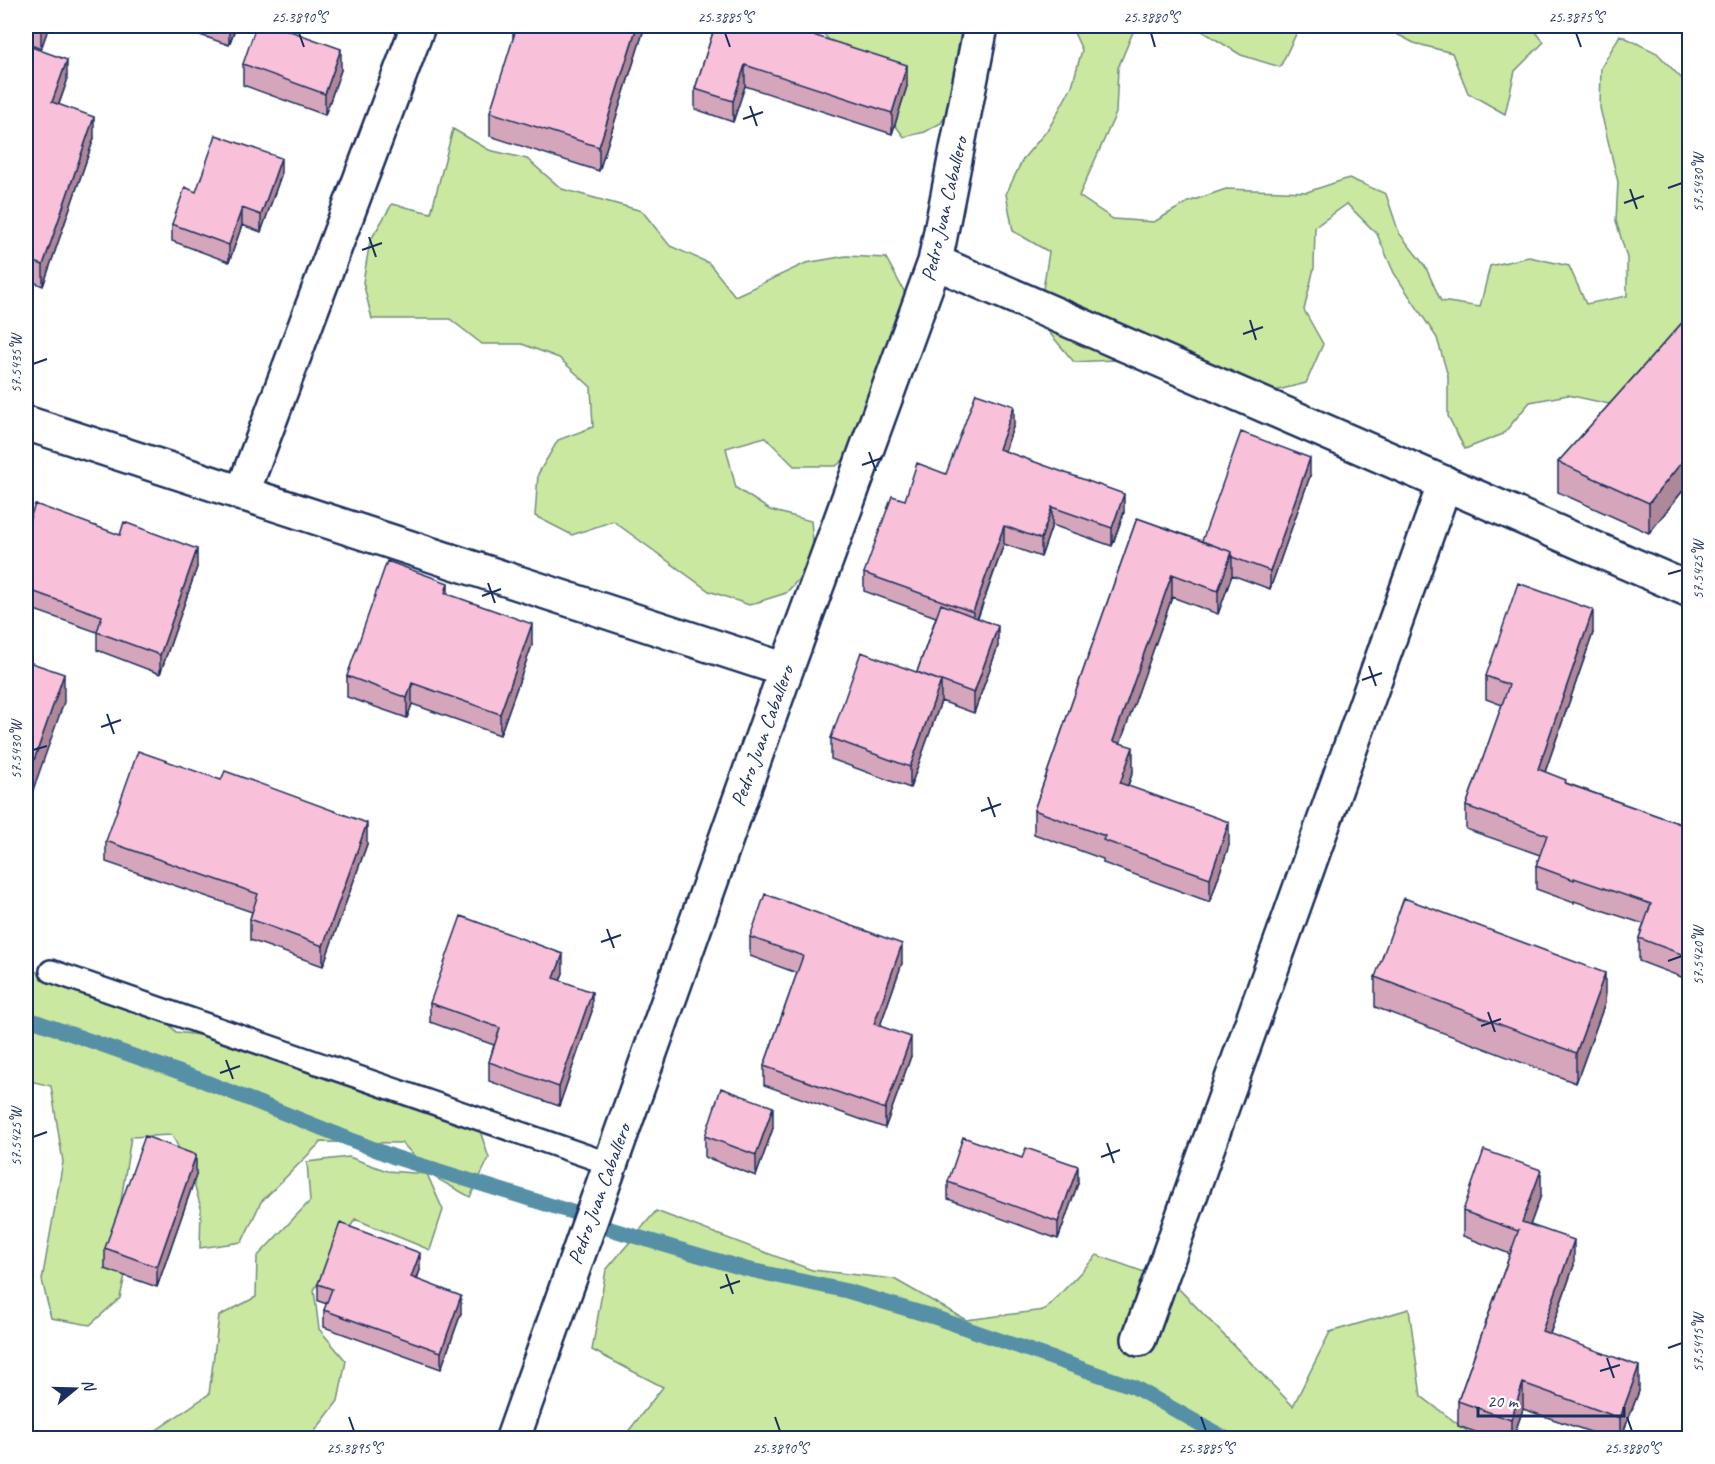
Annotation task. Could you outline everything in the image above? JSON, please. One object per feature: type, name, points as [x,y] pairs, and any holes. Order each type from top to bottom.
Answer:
[{"type":"street","points":[[242,494],[418,26]]},
{"type":"street","name":"Pedro Juan Caballero","points":[[513,1438],[786,670],[936,262],[981,26]]},
{"type":"street","points":[[936,262],[1689,591]]},
{"type":"street","points":[[26,423],[786,670]]},
{"type":"street","points":[[1139,1339],[1444,483]]},
{"type":"lane","points":[[51,971],[610,1164]]},
{"type":"green space","points":[[795,26],[965,26],[960,89],[941,123],[925,132],[904,137],[849,63],[822,32]]},
{"type":"green space","points":[[1071,26],[1144,26],[1133,32],[1118,68],[1116,113],[1079,196],[1113,219],[1154,222],[1188,202],[1226,189],[1307,192],[1349,178],[1386,194],[1399,233],[1425,266],[1441,301],[1480,307],[1490,266],[1529,257],[1569,266],[1586,304],[1627,296],[1627,258],[1616,221],[1618,182],[1600,108],[1601,68],[1620,35],[1657,53],[1689,84],[1690,322],[1644,382],[1609,404],[1568,395],[1530,402],[1503,434],[1465,449],[1448,416],[1448,376],[1437,338],[1394,273],[1377,234],[1347,204],[1315,227],[1314,268],[1304,310],[1323,344],[1306,383],[1266,393],[1155,374],[1114,360],[1074,362],[1047,330],[1043,289],[1049,252],[1013,231],[1006,194],[1023,159],[1049,128],[1072,86],[1082,50]]},
{"type":"green space","points":[[1194,26],[1300,26],[1280,67],[1241,55]]},
{"type":"green space","points":[[1381,26],[1531,26],[1544,42],[1515,71],[1505,114],[1468,93],[1452,53],[1414,43]]},
{"type":"green space","points":[[453,129],[489,150],[527,159],[562,189],[642,211],[670,246],[709,263],[735,296],[806,263],[846,256],[886,258],[905,293],[903,369],[868,441],[836,466],[794,466],[765,437],[726,448],[736,488],[770,510],[811,521],[815,561],[786,593],[749,605],[709,591],[613,521],[572,535],[535,516],[538,474],[558,440],[593,427],[591,387],[559,358],[522,344],[482,344],[450,319],[372,319],[363,282],[370,241],[392,204],[431,213]]},
{"type":"green space","points":[[26,970],[109,984],[148,1000],[176,1032],[255,1042],[294,1058],[334,1055],[408,1089],[436,1117],[476,1119],[489,1158],[470,1197],[434,1177],[402,1143],[321,1142],[261,1202],[242,1242],[200,1248],[201,1208],[190,1170],[172,1135],[131,1137],[118,1220],[129,1257],[120,1298],[90,1325],[51,1318],[42,1280],[63,1162],[51,1086],[26,1080]]},
{"type":"green space","points":[[349,1157],[387,1171],[427,1174],[443,1210],[430,1250],[355,1219],[314,1290],[319,1329],[346,1361],[338,1401],[312,1438],[145,1438],[209,1394],[219,1316],[256,1297],[257,1257],[310,1201],[307,1162]]},
{"type":"green space","points":[[656,1211],[812,1270],[894,1279],[966,1320],[1045,1310],[1097,1255],[1172,1282],[1293,1406],[1330,1332],[1409,1309],[1421,1396],[1476,1438],[623,1438],[663,1387],[592,1350],[606,1270]]},
{"type":"green space","points":[[26,1424],[48,1438],[26,1438]]},
{"type":"building","points":[[256,26],[276,26],[341,49],[325,94],[243,64]]},
{"type":"building","points":[[517,26],[637,26],[599,147],[490,112]]},
{"type":"building","points":[[715,26],[785,26],[907,65],[892,113],[745,65],[733,101],[695,89]]},
{"type":"building","points":[[26,45],[67,60],[52,102],[94,117],[43,265],[26,259]]},
{"type":"building","points":[[216,135],[281,158],[261,215],[242,208],[229,245],[172,224],[185,187],[196,192]]},
{"type":"building","points":[[1689,315],[1689,453],[1649,503],[1558,462]]},
{"type":"building","points":[[976,393],[1014,406],[999,449],[1124,494],[1112,528],[1052,507],[1041,539],[1004,526],[973,612],[864,573],[892,496],[905,500],[917,463],[946,474]]},
{"type":"building","points":[[1241,432],[1310,458],[1270,571],[1232,557],[1232,552],[1202,541]]},
{"type":"building","points":[[35,504],[120,535],[124,522],[197,549],[160,655],[97,632],[102,616],[26,589],[26,530]]},
{"type":"building","points":[[1137,518],[1232,552],[1218,591],[1172,574],[1113,741],[1133,747],[1120,783],[1229,822],[1210,878],[1103,840],[1105,836],[1034,810]]},
{"type":"building","points":[[387,561],[448,583],[445,593],[532,624],[500,714],[412,683],[407,698],[347,676]]},
{"type":"building","points":[[1518,583],[1593,610],[1538,769],[1566,780],[1565,783],[1689,827],[1689,957],[1639,938],[1651,904],[1536,866],[1547,835],[1466,806],[1509,685],[1486,676]]},
{"type":"building","points":[[941,604],[998,626],[974,693],[917,672]]},
{"type":"building","points":[[861,652],[941,681],[910,767],[831,738]]},
{"type":"building","points":[[26,661],[64,674],[26,783]]},
{"type":"building","points":[[138,751],[221,780],[225,771],[367,823],[323,946],[250,919],[258,894],[106,841]]},
{"type":"building","points":[[765,894],[902,944],[874,1024],[911,1037],[885,1109],[764,1066],[803,956],[750,937]]},
{"type":"building","points":[[1404,898],[1605,973],[1576,1053],[1375,977]]},
{"type":"building","points":[[461,916],[563,954],[554,978],[592,992],[559,1087],[489,1062],[500,1028],[430,1003]]},
{"type":"building","points":[[721,1088],[773,1107],[756,1155],[705,1136]]},
{"type":"building","points":[[145,1136],[196,1155],[157,1267],[105,1248]]},
{"type":"building","points":[[963,1137],[1022,1158],[1026,1148],[1078,1166],[1058,1222],[948,1182]]},
{"type":"building","points":[[1484,1150],[1541,1170],[1522,1222],[1574,1240],[1542,1331],[1639,1366],[1620,1418],[1523,1383],[1511,1420],[1458,1401],[1519,1229],[1518,1231],[1463,1211]]},
{"type":"building","points":[[340,1223],[420,1253],[411,1277],[461,1296],[441,1352],[324,1310],[332,1289],[318,1284]]},
{"type":"waterway","points":[[26,1018],[196,1078],[394,1157],[575,1213]]},
{"type":"waterway","points":[[600,1226],[746,1269],[847,1291],[931,1316],[1134,1387],[1225,1438]]}]
